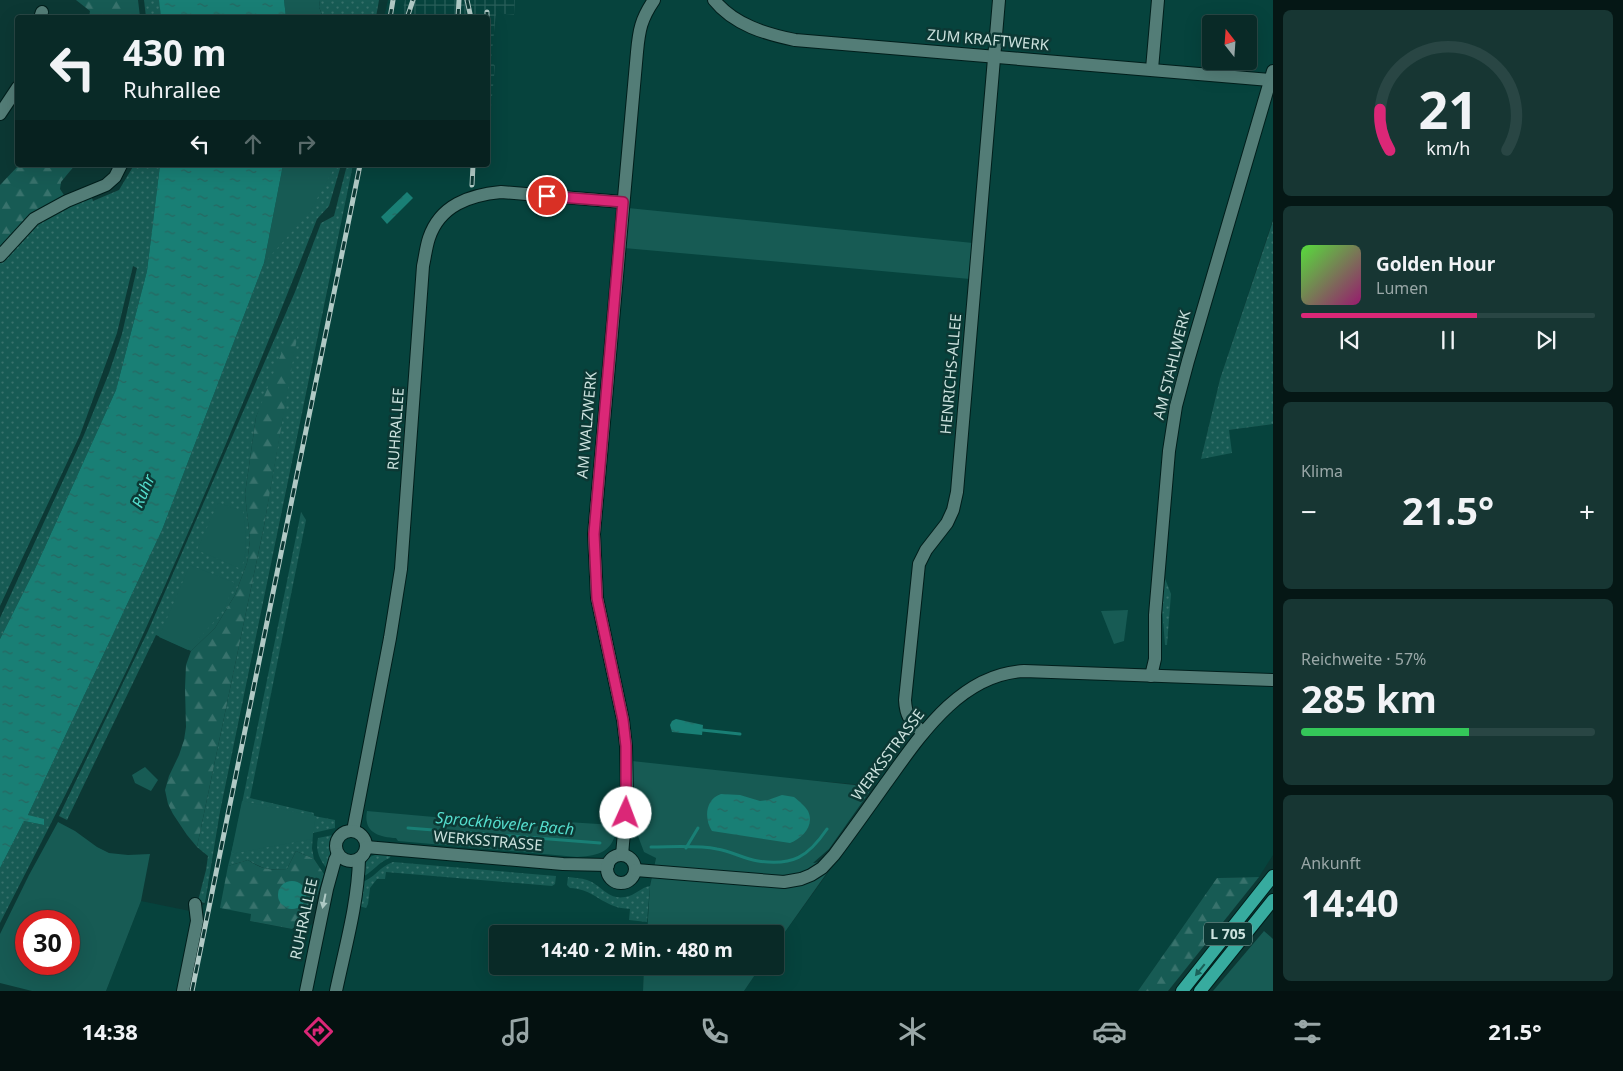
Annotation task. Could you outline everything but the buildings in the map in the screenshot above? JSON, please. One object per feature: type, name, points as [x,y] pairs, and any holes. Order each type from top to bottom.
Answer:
[{"type":"main road","name":"L 705","points":[[1182,991],[1273,876]]},
{"type":"main road","name":"L 705","points":[[1200,991],[1273,900]]},
{"type":"street","name":"AM WALZWERK","points":[[622,855],[627,797],[626,746],[623,720],[597,598],[594,534],[639,30],[644,14],[654,0]]},
{"type":"street","name":"ZUM KRAFTWERK","points":[[714,0],[736,19],[758,30],[780,37],[995,57],[1272,76]]},
{"type":"street","name":"HENRICHS-ALLEE","points":[[923,733],[909,719],[905,700],[918,564],[926,550],[947,523],[953,510],[957,492],[999,0]]},
{"type":"street","points":[[1152,69],[1158,0]]},
{"type":"street","name":"AM STAHLWERK","points":[[1151,676],[1155,660],[1156,615],[1164,511],[1176,406],[1272,76]]},
{"type":"street","points":[[0,114],[15,92]]},
{"type":"street","points":[[0,256],[34,218],[67,201],[106,185],[116,177],[120,167]]},
{"type":"street","name":"RUHRALLEE","points":[[306,991],[327,889],[338,854],[336,843],[338,837],[343,833],[353,831],[400,577],[422,277],[429,238],[439,221],[448,211],[458,203],[481,194],[501,192],[623,202]]},
{"type":"street","name":"WERKSSTRASSE","points":[[636,870],[775,882],[801,880],[811,875],[822,868],[834,854],[923,733],[941,713],[966,692],[1000,675],[1024,672],[1273,680]]},
{"type":"street","points":[[338,854],[346,860],[355,860],[363,854],[366,847],[362,836],[353,831]]},
{"type":"street","name":"WERKSSTRASSE","points":[[366,847],[563,864],[608,865]]},
{"type":"street","points":[[622,855],[632,860],[636,870],[632,879],[628,882],[614,882],[608,875],[608,865],[613,858],[622,855]]},
{"type":"street","points":[[336,991],[358,881],[359,858]]},
{"type":"street","points":[[182,991],[197,921],[195,904]]},
{"type":"shaded area","points":[[388,0],[1273,0],[1273,219],[1220,379],[1201,459],[1229,430],[1273,424],[1273,855],[1259,877],[1217,878],[1138,991],[744,991],[755,975],[784,975],[784,934],[890,787],[794,779],[656,858],[650,885],[648,925],[489,925],[489,975],[644,975],[643,991],[106,991],[141,901],[190,911],[205,904],[220,812],[353,167],[490,167],[490,15],[384,15]],"holes":[[[312,839],[314,859],[324,874],[314,923],[301,931],[250,921],[251,914],[231,854]]]},
{"type":"shaded area","points":[[405,0],[515,0],[514,15],[496,13],[491,61],[495,66],[490,117],[490,15],[401,15]]},
{"type":"green space","points":[[76,0],[138,0],[140,15],[89,15],[90,11]]},
{"type":"green space","points":[[144,0],[160,0],[161,15],[146,15]]},
{"type":"green space","points":[[284,0],[320,0],[319,7],[322,15],[286,15]]},
{"type":"green space","points":[[320,0],[379,0],[376,15],[322,15],[319,7]]},
{"type":"green space","points":[[17,167],[73,167],[61,182],[60,189],[66,198],[3,249],[0,247],[0,185]]},
{"type":"green space","points":[[133,167],[160,167],[147,271],[116,390],[34,571],[0,639],[0,618],[84,435],[109,373],[122,334],[137,268],[133,266],[117,333],[80,435],[0,606],[0,262],[34,222],[91,195],[93,201],[119,190]]},
{"type":"green space","points":[[283,167],[335,167],[309,213],[264,263]]},
{"type":"green space","points":[[331,167],[340,167],[329,206],[317,219],[181,550],[132,659],[0,923],[0,868],[24,821],[44,825],[28,815],[162,530],[264,263]]},
{"type":"green space","points":[[346,167],[353,167],[220,812],[205,903],[198,901],[208,856],[197,847],[264,526],[298,327],[256,417],[245,494],[250,540],[247,563],[235,595],[215,628],[191,651],[156,635],[67,820],[59,816],[148,631],[295,292],[321,223],[334,216]]},
{"type":"green space","points":[[628,208],[973,243],[970,279],[624,248]]},
{"type":"green space","points":[[1273,221],[1273,424],[1229,430],[1232,453],[1201,459],[1220,379]]},
{"type":"green space","points":[[299,326],[264,526],[197,847],[173,814],[168,804],[165,790],[184,740],[186,727],[186,665],[191,651],[215,628],[235,595],[247,563],[250,540],[245,494],[256,417],[285,344]]},
{"type":"green space","points":[[218,503],[243,511],[246,547],[241,569],[197,550]]},
{"type":"green space","points":[[301,512],[306,520],[250,798],[314,813],[314,816],[335,820],[335,828],[313,833],[312,848],[314,859],[296,851],[287,869],[267,869],[248,860],[228,866],[235,838]]},
{"type":"green space","points":[[190,565],[235,583],[224,609],[188,650],[159,637]]},
{"type":"green space","points":[[1164,576],[1171,594],[1167,645],[1165,645],[1162,607]]},
{"type":"green space","points":[[1128,610],[1124,641],[1114,644],[1101,611]]},
{"type":"green space","points":[[632,761],[873,787],[829,849],[813,863],[836,860],[784,933],[784,925],[648,925],[650,886],[656,858],[644,852],[638,836],[615,835],[609,846],[600,853],[577,857],[398,841],[396,838],[378,835],[373,832],[367,824],[366,818],[367,811],[557,828],[567,822],[630,826]]},
{"type":"green space","points":[[145,767],[158,780],[151,791],[135,783],[132,775]]},
{"type":"green space","points":[[242,801],[316,816],[312,839],[231,854]]},
{"type":"green space","points":[[58,822],[109,853],[128,855],[150,854],[141,901],[106,991],[32,991],[0,983],[0,934]]},
{"type":"green space","points":[[333,835],[329,871],[319,856],[317,843],[318,838]]},
{"type":"green space","points":[[296,851],[314,859],[324,874],[312,912],[292,929],[250,921],[251,914],[220,908],[228,866],[248,860],[266,869],[287,869]]},
{"type":"green space","points":[[391,853],[390,858],[361,878],[364,865],[369,858]]},
{"type":"green space","points":[[393,862],[556,876],[555,884],[552,886],[386,872],[385,879],[377,879],[370,888],[366,908],[359,906],[360,883]]},
{"type":"green space","points":[[568,877],[587,880],[609,894],[619,897],[629,896],[650,886],[647,922],[629,920],[630,909],[616,907],[588,892],[570,888],[567,885]]},
{"type":"green space","points":[[1259,877],[1168,991],[1138,991],[1217,878]]},
{"type":"green space","points":[[1264,931],[1273,939],[1273,991],[1213,991]]},
{"type":"green space","points":[[644,975],[755,975],[744,991],[643,991]]},
{"type":"water","points":[[159,0],[284,0],[286,15],[161,15]]},
{"type":"water","name":"Ruhr","points":[[160,167],[283,167],[264,263],[162,530],[28,815],[44,819],[44,825],[24,821],[0,868],[0,639],[34,571],[116,390],[147,271]]},
{"type":"water","points":[[407,192],[413,198],[387,224],[381,217]]},
{"type":"water","points":[[676,719],[703,725],[702,735],[672,732],[670,725]]},
{"type":"water","points":[[721,794],[740,795],[760,801],[782,795],[794,797],[808,811],[810,816],[809,826],[803,835],[790,843],[712,831],[707,815],[709,805],[712,800]]},
{"type":"water","points":[[292,881],[302,885],[306,895],[302,905],[292,909],[282,905],[278,895],[282,885]]},
{"type":"waterway","points":[[702,730],[740,734]]},
{"type":"waterway","name":"Sprockhöveler Bach","points":[[408,828],[600,843]]},
{"type":"waterway","points":[[686,848],[698,828]]},
{"type":"waterway","name":"Sprockhöveler Bach","points":[[651,847],[709,848],[727,851],[753,860],[781,862],[806,853],[827,829]]},
{"type":"railway","points":[[390,15],[393,0]]},
{"type":"railway","points":[[408,15],[413,0]]},
{"type":"railway","points":[[458,15],[459,0]]},
{"type":"railway","points":[[467,0],[470,15]]},
{"type":"railway","points":[[192,991],[360,167]]},
{"type":"railway","points":[[472,185],[473,167]]},
{"type":"route","points":[[547,196],[623,202],[594,534],[597,598],[623,720],[626,746],[626,813]]}]
